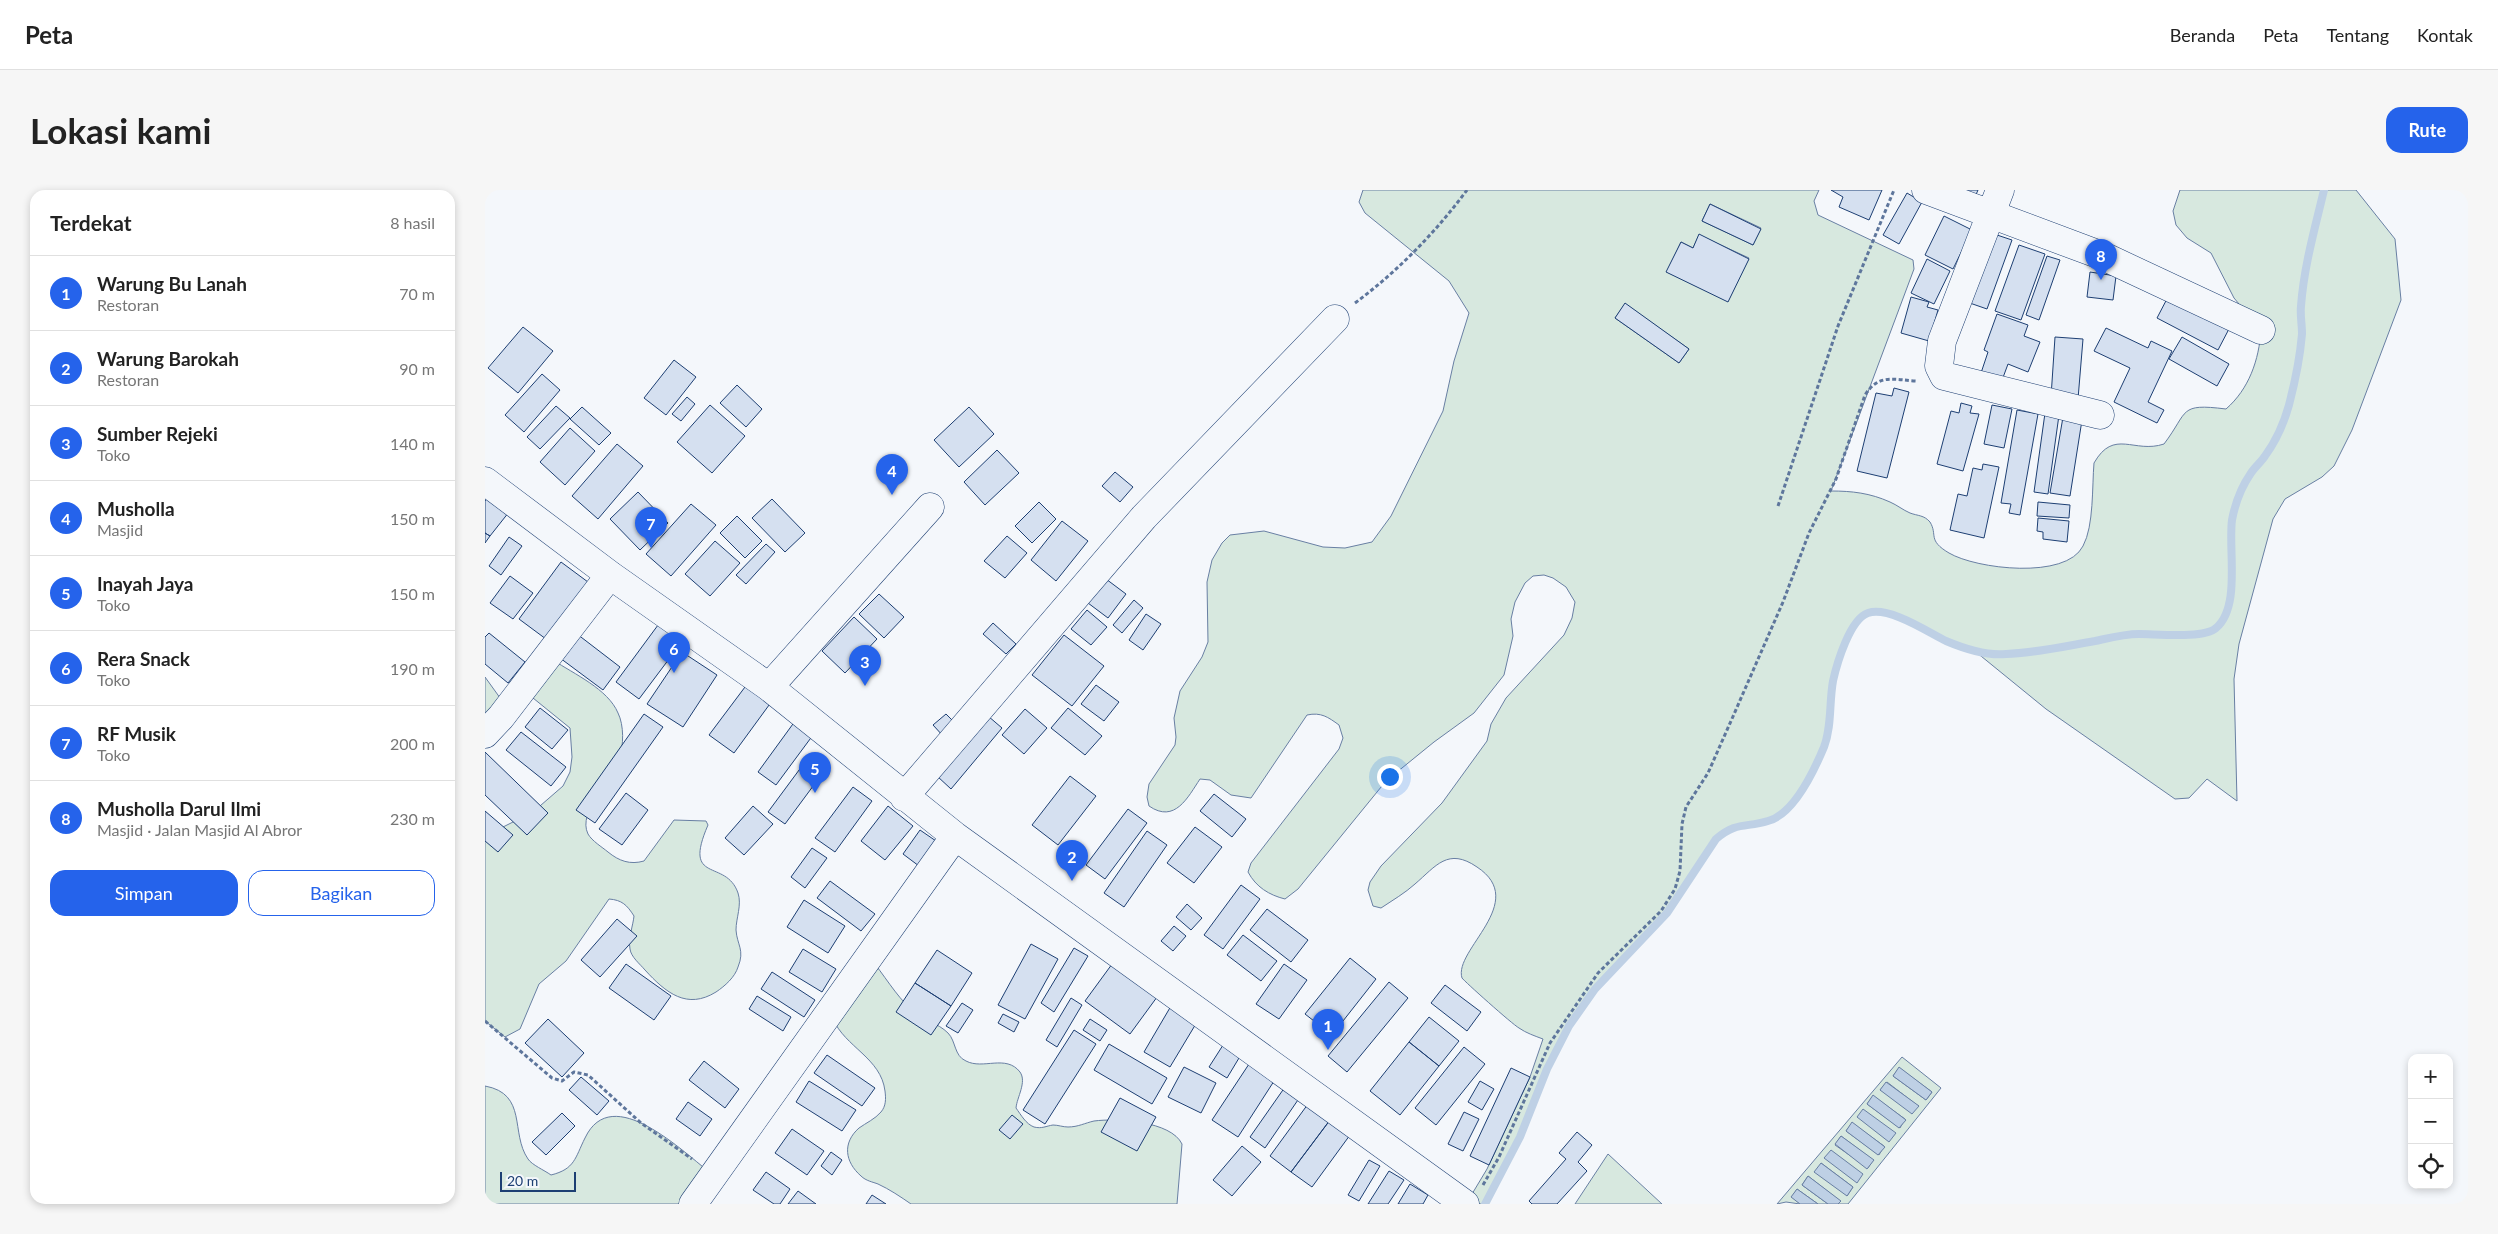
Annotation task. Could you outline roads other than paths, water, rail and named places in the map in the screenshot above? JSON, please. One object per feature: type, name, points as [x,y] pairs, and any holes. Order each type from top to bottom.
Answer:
[{"type":"street","points":[[1927,190],[1996,202],[2103,256],[2261,330]]},
{"type":"street","points":[[1996,202],[1942,341],[1939,366],[1944,376],[2100,415]]},
{"type":"street","points":[[904,797],[1144,517],[1335,319]]},
{"type":"street","points":[[485,481],[610,575],[769,687],[955,836],[1473,1196]]},
{"type":"street","points":[[769,687],[930,507]]},
{"type":"street","points":[[485,734],[501,717],[610,575]]},
{"type":"street","points":[[693,1204],[955,836]]},
{"type":"water","points":[[1899,1067],[1932,1092],[1926,1100],[1893,1076]]},
{"type":"water","points":[[1886,1082],[1919,1106],[1912,1114],[1880,1090]]},
{"type":"water","points":[[1873,1095],[1906,1120],[1899,1128],[1867,1104]]},
{"type":"water","points":[[1863,1109],[1896,1133],[1889,1142],[1857,1117]]},
{"type":"water","points":[[1852,1122],[1885,1147],[1878,1155],[1846,1131]]},
{"type":"water","points":[[1841,1136],[1874,1160],[1867,1169],[1835,1144]]},
{"type":"water","points":[[1831,1150],[1863,1174],[1857,1183],[1824,1158]]},
{"type":"water","points":[[1821,1163],[1853,1187],[1847,1196],[1814,1172]]},
{"type":"water","points":[[1808,1176],[1841,1201],[1838,1204],[1828,1204],[1802,1185]]},
{"type":"water","points":[[1797,1189],[1818,1204],[1800,1204],[1791,1197]]},
{"type":"waterway","points":[[1485,1204],[1520,1137],[1547,1069],[1569,1026],[1595,989],[1667,913],[1716,839],[1723,833],[1736,827],[1760,823],[1777,817],[1795,801],[1815,768],[1827,739],[1833,681],[1845,642],[1861,617],[1868,613],[1887,613],[1961,647],[1983,653],[1998,654],[2040,651],[2128,635],[2201,634],[2216,628],[2224,619],[2231,593],[2232,520],[2242,489],[2276,438],[2285,418],[2297,370],[2301,343],[2302,291],[2310,247],[2324,190]]},
{"type":"place","name":"Musholla Darul Ilmi","points":[[2101,280]]},
{"type":"place","name":"Musholla","points":[[892,495]]},
{"type":"place","name":"RF Musik","points":[[651,548]]},
{"type":"place","name":"Rera Snack","points":[[674,673]]},
{"type":"place","name":"Sumber Rejeki","points":[[865,686]]},
{"type":"place","name":"Inayah Jaya","points":[[815,793]]},
{"type":"place","name":"Warung Barokah","points":[[1072,881]]},
{"type":"place","name":"Warung Bu Lanah","points":[[1328,1050]]}]
